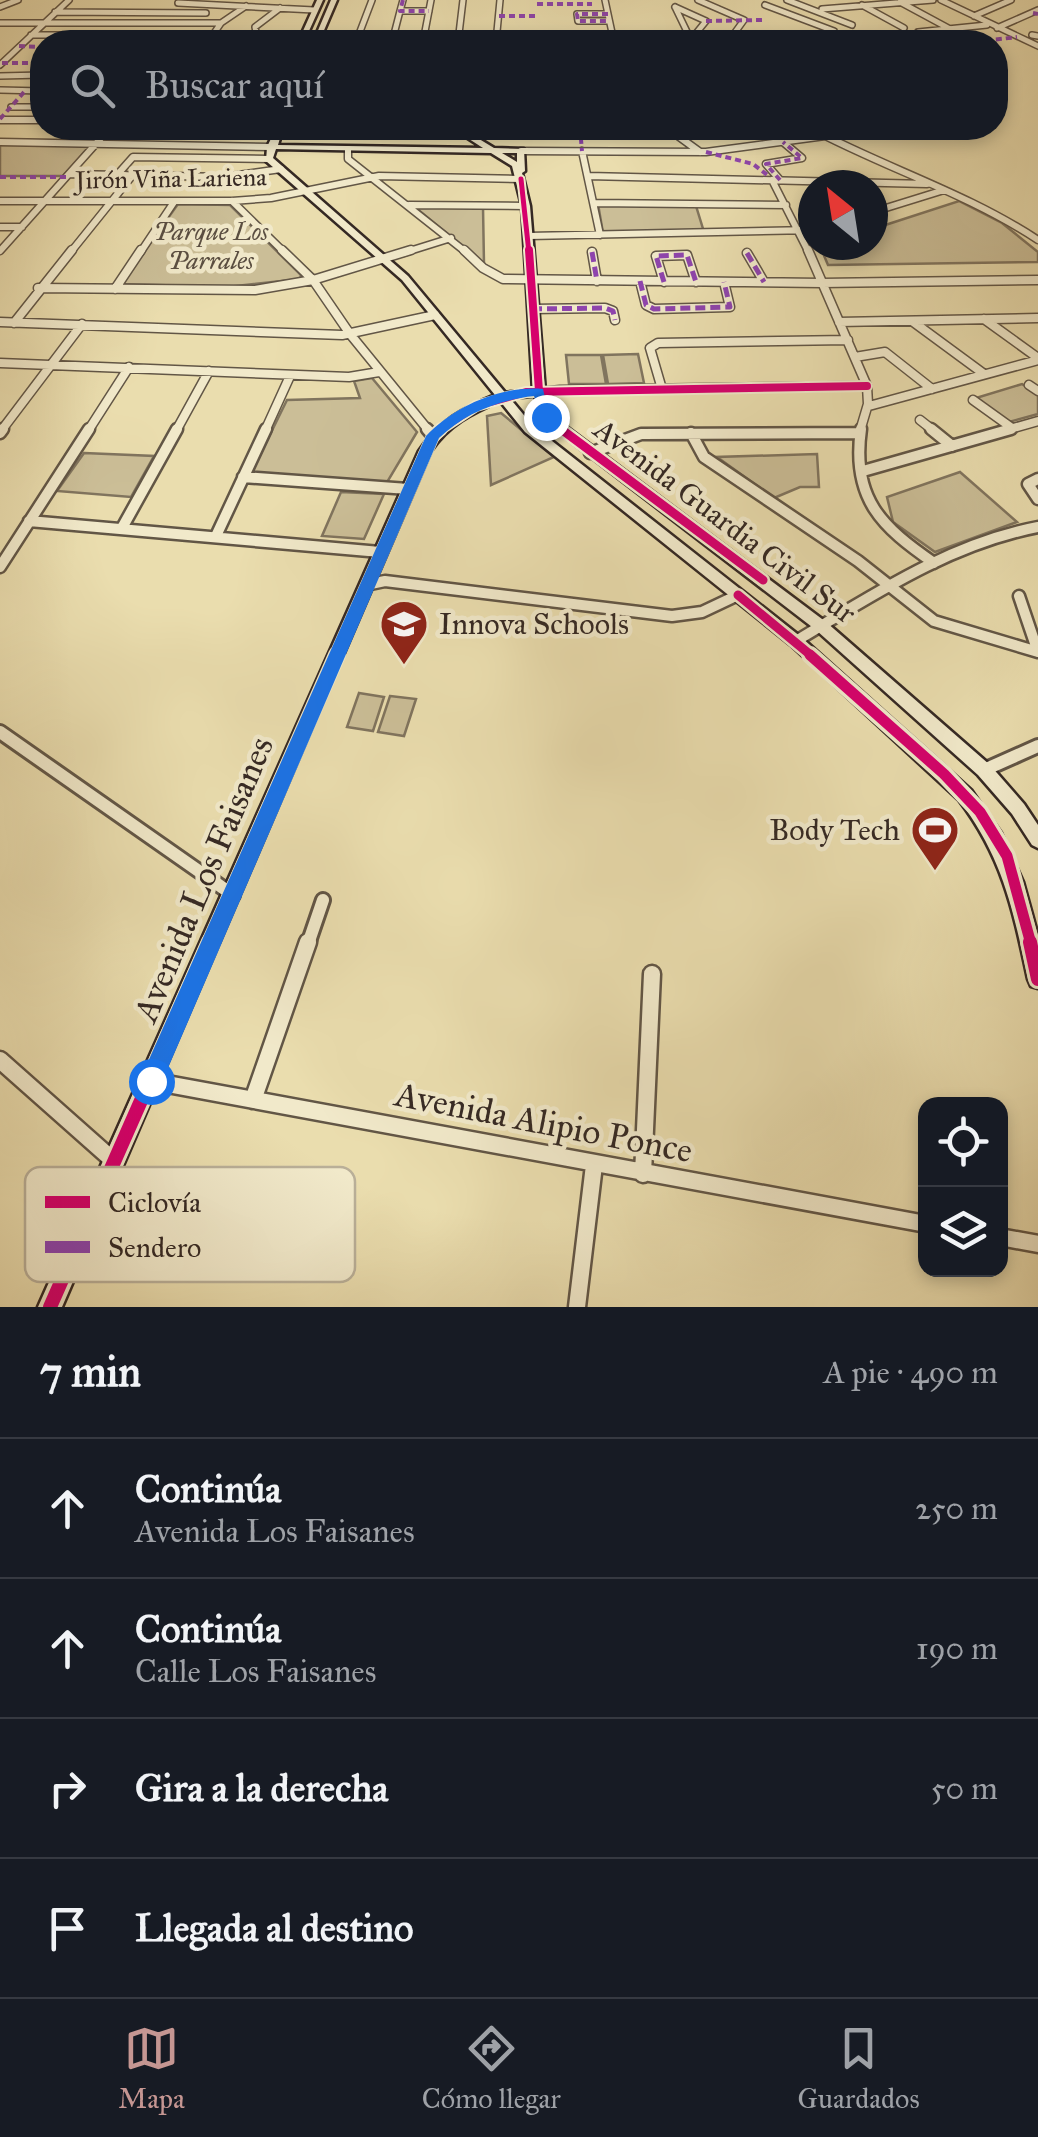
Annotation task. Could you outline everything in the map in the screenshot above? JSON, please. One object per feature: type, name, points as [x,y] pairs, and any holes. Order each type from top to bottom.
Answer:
[{"type":"main road","points":[[305,30],[320,0]]},
{"type":"main road","points":[[321,30],[334,0]]},
{"type":"main road","points":[[268,160],[274,140]]},
{"type":"main road","name":"Avenida Guardia Civil Sur","points":[[476,140],[516,165],[520,179],[529,236],[538,391],[547,418],[822,626],[984,770],[1018,809],[1038,840]]},
{"type":"main road","points":[[271,147],[521,150]]},
{"type":"main road","name":"Avenida Guardia Civil Sur","points":[[520,179],[521,150]]},
{"type":"main road","name":"Avenida Guardia Civil Sur","points":[[268,160],[386,258],[529,429],[796,641],[951,782],[990,825],[1015,879],[1038,979]]},
{"type":"main road","points":[[433,436],[451,420],[502,396]]},
{"type":"main road","name":"Avenida Los Faisanes","points":[[113,1167],[433,436]]},
{"type":"main road","points":[[646,522],[669,511]]},
{"type":"main road","points":[[738,595],[764,580]]},
{"type":"main road","name":"Avenida Los Faisanes","points":[[50,1307],[61,1282]]},
{"type":"street","points":[[0,7],[18,0]]},
{"type":"street","points":[[36,30],[69,0]]},
{"type":"street","points":[[361,30],[372,0]]},
{"type":"street","points":[[395,30],[403,0]]},
{"type":"street","points":[[425,30],[431,0]]},
{"type":"street","points":[[459,30],[463,0]]},
{"type":"street","points":[[497,30],[500,0]]},
{"type":"street","points":[[605,0],[612,30]]},
{"type":"street","points":[[698,0],[742,18],[735,30]]},
{"type":"street","points":[[788,0],[852,25]]},
{"type":"street","points":[[798,0],[765,5],[831,30]]},
{"type":"street","points":[[822,8],[933,0]]},
{"type":"street","points":[[947,1],[1002,30]]},
{"type":"street","points":[[974,16],[1008,1],[1038,9]]},
{"type":"street","points":[[198,23],[215,2]]},
{"type":"street","points":[[900,2],[950,29]]},
{"type":"street","points":[[178,3],[314,10]]},
{"type":"street","points":[[862,5],[904,28]]},
{"type":"street","points":[[216,30],[246,6]]},
{"type":"street","points":[[685,30],[675,6],[706,21],[699,30]]},
{"type":"street","points":[[256,30],[256,26],[280,8]]},
{"type":"street","points":[[939,30],[994,26],[1038,9]]},
{"type":"street","points":[[400,12],[429,11]]},
{"type":"street","points":[[55,12],[206,13]]},
{"type":"street","points":[[576,14],[609,18],[578,21],[576,14]]},
{"type":"street","points":[[123,30],[129,23]]},
{"type":"street","points":[[2,25],[221,23]]},
{"type":"street","points":[[1008,33],[1038,46]]},
{"type":"street","points":[[1022,40],[1036,34]]},
{"type":"street","points":[[0,65],[30,36]]},
{"type":"street","points":[[0,76],[30,76]]},
{"type":"street","points":[[0,90],[30,90]]},
{"type":"street","points":[[25,90],[11,107],[30,107]]},
{"type":"street","points":[[0,120],[30,120]]},
{"type":"street","points":[[0,251],[100,140]]},
{"type":"street","points":[[684,140],[700,152]]},
{"type":"street","points":[[521,150],[700,152],[797,140]]},
{"type":"street","points":[[833,140],[997,213],[1038,240]]},
{"type":"street","points":[[0,142],[271,147]]},
{"type":"street","points":[[783,142],[802,158],[766,164],[798,228]]},
{"type":"street","points":[[348,149],[348,159],[498,277],[640,282],[1038,280]]},
{"type":"street","points":[[582,151],[600,235]]},
{"type":"street","points":[[118,175],[133,156],[268,160]]},
{"type":"street","points":[[70,174],[234,177],[280,170]]},
{"type":"street","points":[[14,322],[132,176]]},
{"type":"street","points":[[588,176],[798,181]]},
{"type":"street","name":"Jirón Viña Lariena","points":[[0,201],[232,202],[370,177],[520,179]]},
{"type":"street","points":[[888,184],[926,184]]},
{"type":"street","points":[[888,207],[944,190]]},
{"type":"street","points":[[115,288],[174,202]]},
{"type":"street","points":[[232,202],[313,280],[379,372],[433,436]]},
{"type":"street","points":[[594,203],[786,206]]},
{"type":"street","points":[[409,206],[526,206]]},
{"type":"street","points":[[0,228],[22,227]]},
{"type":"street","points":[[529,236],[798,232]]},
{"type":"street","points":[[38,288],[255,290],[313,280],[451,238]]},
{"type":"street","points":[[592,252],[597,281]]},
{"type":"street","points":[[664,282],[657,254],[682,253],[687,255],[696,282]]},
{"type":"street","points":[[748,254],[764,282]]},
{"type":"street","points":[[812,260],[867,386],[869,406],[860,433],[863,471],[882,524],[934,563]]},
{"type":"street","points":[[640,282],[646,304],[654,309],[730,307],[724,282]]},
{"type":"street","points":[[532,309],[605,308],[612,311],[615,320]]},
{"type":"street","points":[[0,322],[350,334],[435,315]]},
{"type":"street","points":[[840,322],[1038,318]]},
{"type":"street","points":[[984,319],[1038,359]]},
{"type":"street","points":[[912,321],[984,374]]},
{"type":"street","points":[[0,432],[82,324]]},
{"type":"street","points":[[662,388],[652,345],[848,340]]},
{"type":"street","points":[[855,357],[885,352],[932,389]]},
{"type":"street","points":[[869,406],[1038,359]]},
{"type":"street","points":[[0,364],[290,376],[349,377],[379,372]]},
{"type":"street","points":[[0,567],[4,551],[29,521],[130,367]]},
{"type":"street","points":[[122,528],[209,371]]},
{"type":"street","points":[[216,536],[290,376]]},
{"type":"street","points":[[502,396],[538,391],[867,386]]},
{"type":"street","points":[[974,400],[1012,428]]},
{"type":"street","points":[[0,407],[19,408]]},
{"type":"street","points":[[920,420],[952,446]]},
{"type":"street","points":[[863,471],[1038,420]]},
{"type":"street","points":[[691,433],[704,457],[934,621],[1038,652]]},
{"type":"street","points":[[590,453],[641,434],[860,433]]},
{"type":"street","points":[[243,478],[408,489]]},
{"type":"street","points":[[1038,480],[1028,484],[1038,499]]},
{"type":"street","points":[[29,521],[380,552]]},
{"type":"street","points":[[796,641],[934,563],[988,540],[1038,527]]},
{"type":"street","points":[[366,586],[385,581],[672,616],[702,612],[738,595]]},
{"type":"street","points":[[1019,596],[1038,652]]},
{"type":"street","points":[[0,732],[233,895]]},
{"type":"street","points":[[984,770],[1038,746]]},
{"type":"street","points":[[252,1100],[323,900]]},
{"type":"street","points":[[643,1174],[652,974]]},
{"type":"street","points":[[0,1060],[115,1162]]},
{"type":"street","name":"Avenida Alipio Ponce","points":[[151,1081],[918,1223]]},
{"type":"street","points":[[578,1307],[594,1164]]},
{"type":"street","points":[[1008,1239],[1038,1244]]},
{"type":"green space","points":[[92,144],[63,176],[0,176],[0,145]]},
{"type":"green space","points":[[959,201],[1002,223],[1038,252],[1038,262],[828,265],[826,260],[888,260],[888,224]]},
{"type":"green space","name":"Parque Los Parrales","points":[[178,204],[230,205],[301,275],[300,279],[227,287],[121,284]]},
{"type":"green space","points":[[598,204],[696,206],[704,232],[603,233]]},
{"type":"green space","points":[[483,207],[484,264],[416,208]]},
{"type":"green space","points":[[638,354],[644,383],[608,384],[603,355]]},
{"type":"green space","points":[[566,355],[601,355],[606,384],[569,384]]},
{"type":"green space","points":[[372,378],[417,432],[386,484],[251,473],[287,400],[360,398],[354,381]]},
{"type":"green space","points":[[1022,384],[1038,395],[1038,414],[1009,422],[976,398]]},
{"type":"green space","points":[[501,413],[554,457],[491,485],[487,416]]},
{"type":"green space","points":[[84,453],[154,456],[131,497],[57,491]]},
{"type":"green space","points":[[817,454],[819,487],[800,487],[774,498],[717,457]]},
{"type":"green space","points":[[960,472],[1017,522],[935,552],[893,522],[887,497]]},
{"type":"green space","points":[[341,492],[384,494],[364,539],[322,536]]},
{"type":"green space","points":[[359,693],[384,697],[373,731],[347,727]]},
{"type":"green space","points":[[390,696],[416,699],[404,736],[378,732]]},
{"type":"marked path","points":[[403,0],[400,11],[429,11]]},
{"type":"marked path","points":[[537,4],[592,4]]},
{"type":"marked path","points":[[1033,13],[1038,14]]},
{"type":"marked path","points":[[608,14],[577,14],[578,21],[609,21]]},
{"type":"marked path","points":[[499,16],[538,16]]},
{"type":"marked path","points":[[706,21],[763,20]]},
{"type":"marked path","points":[[1008,38],[1017,37]]},
{"type":"marked path","points":[[19,46],[30,46]]},
{"type":"marked path","points":[[2,63],[30,63]]},
{"type":"marked path","points":[[0,119],[25,91]]},
{"type":"marked path","points":[[581,140],[582,151]]},
{"type":"marked path","points":[[780,180],[766,164],[802,158],[783,142]]},
{"type":"marked path","points":[[706,152],[753,164],[770,177]]},
{"type":"marked path","points":[[0,177],[68,177]]},
{"type":"marked path","points":[[592,252],[597,281]]},
{"type":"marked path","points":[[747,253],[764,282]]},
{"type":"marked path","points":[[664,282],[656,256],[687,255],[696,282]]},
{"type":"marked path","points":[[640,281],[646,305],[654,309],[730,307],[724,282]]},
{"type":"marked path","points":[[532,309],[605,308],[613,311],[615,320]]},
{"type":"cycle path","points":[[521,179],[539,391],[547,418],[763,580]]},
{"type":"cycle path","points":[[112,1167],[433,436],[476,406],[526,392],[867,386]]},
{"type":"cycle path","points":[[738,595],[844,684],[980,812],[999,840],[1013,873],[1038,979]]},
{"type":"cycle path","points":[[50,1307],[61,1282]]},
{"type":"place","name":"Innova Schools","points":[[404,666]]},
{"type":"place","name":"Body Tech","points":[[935,872]]},
{"type":"route","points":[[151,1081],[433,436],[464,412],[502,396],[538,391],[546,417]]}]
